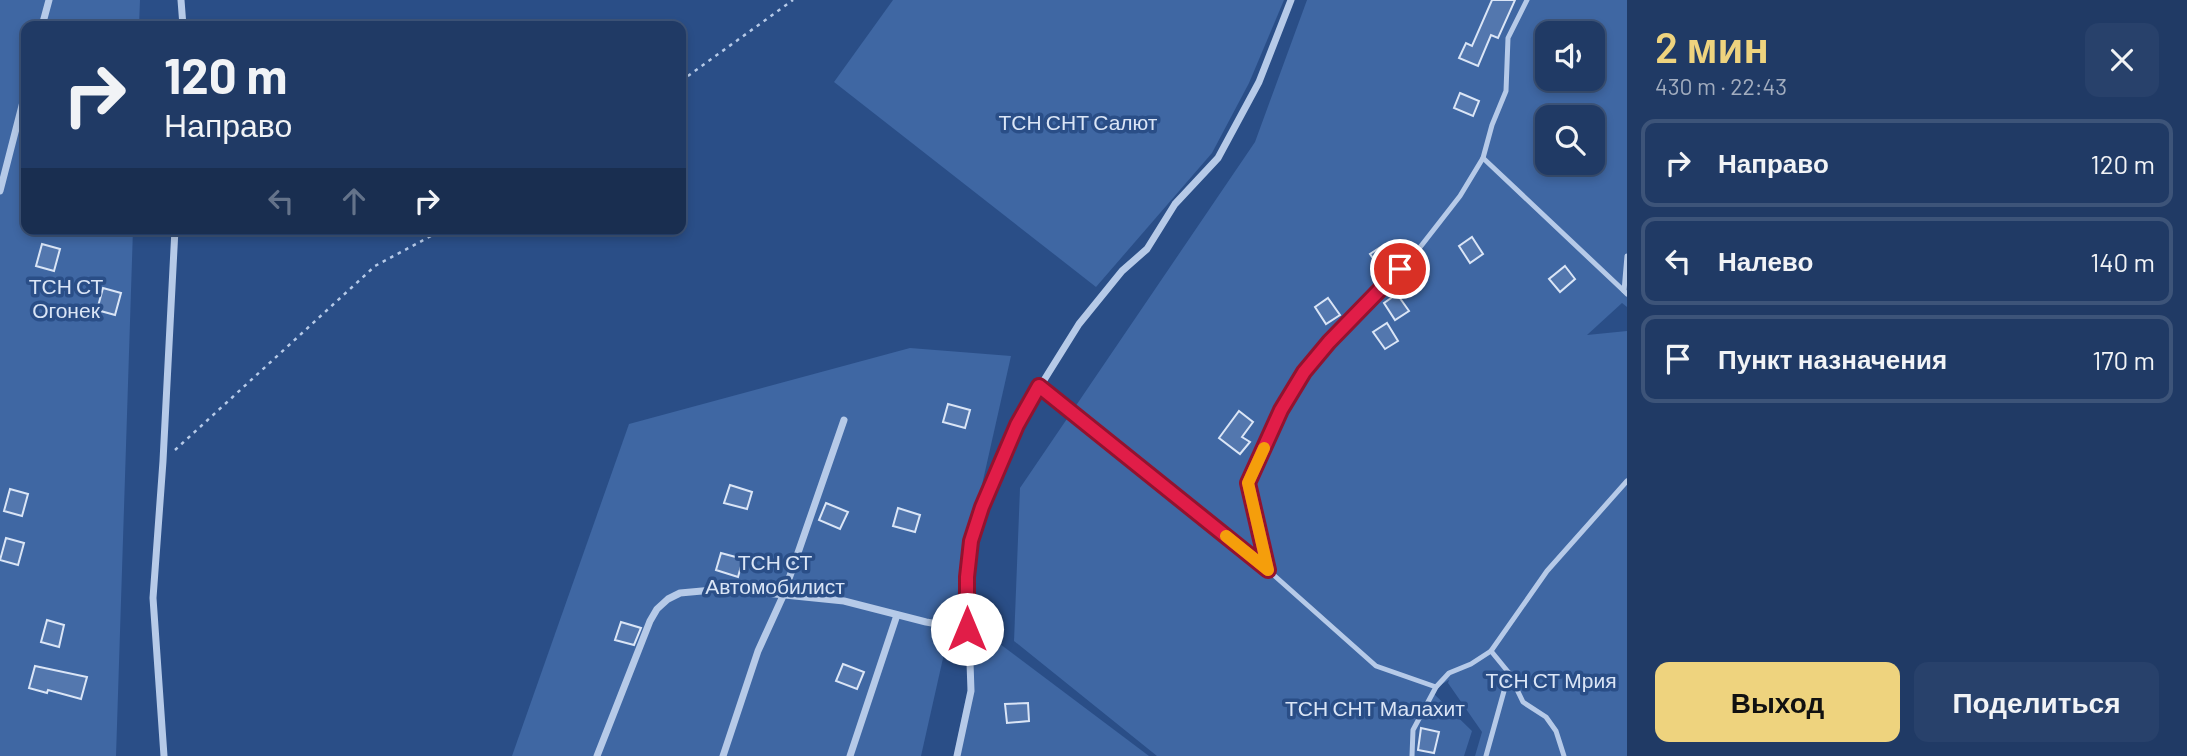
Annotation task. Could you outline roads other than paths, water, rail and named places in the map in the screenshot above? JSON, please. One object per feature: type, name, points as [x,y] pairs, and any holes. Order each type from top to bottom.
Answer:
[{"type":"street","points":[[43,21],[49,0]]},
{"type":"street","points":[[181,0],[183,21]]},
{"type":"street","points":[[957,756],[971,691],[967,577],[971,541],[982,507],[1017,425],[1079,324],[1122,271],[1147,248],[1175,204],[1219,158],[1259,82],[1291,0]]},
{"type":"street","points":[[0,191],[21,109]]},
{"type":"street","points":[[164,756],[153,598],[175,235]]},
{"type":"street","points":[[723,756],[758,651],[783,596],[844,420]]},
{"type":"street","points":[[597,756],[650,621],[657,609],[680,593],[724,589],[844,601],[967,629]]},
{"type":"street","points":[[849,756],[897,615]]},
{"type":"lane","points":[[1268,570],[1248,483],[1281,410],[1304,372],[1329,342],[1414,255],[1460,197],[1483,158],[1492,125],[1506,91],[1508,38],[1527,0]]},
{"type":"lane","points":[[1483,158],[1625,293]]},
{"type":"lane","points":[[1625,293],[1627,256]]},
{"type":"lane","points":[[1039,386],[1268,570],[1376,666],[1436,687]]},
{"type":"lane","points":[[1412,756],[1413,730],[1436,687],[1449,673],[1471,664],[1491,651],[1547,571],[1627,481]]},
{"type":"lane","points":[[1491,651],[1508,673],[1522,702],[1546,717],[1556,731],[1564,756]]},
{"type":"lane","points":[[1486,756],[1508,673]]},
{"type":"park label","name":"ТСН СНТ Салют","points":[[1078,121]]},
{"type":"park label","name":"ТСН СТ Огонек","points":[[66,297]]},
{"type":"park label","name":"ТСН СТ Автомобилист","points":[[775,573]]},
{"type":"park label","name":"ТСН СТ Мрия","points":[[1551,679]]},
{"type":"park label","name":"ТСН СНТ Малахит","points":[[1375,707]]}]
